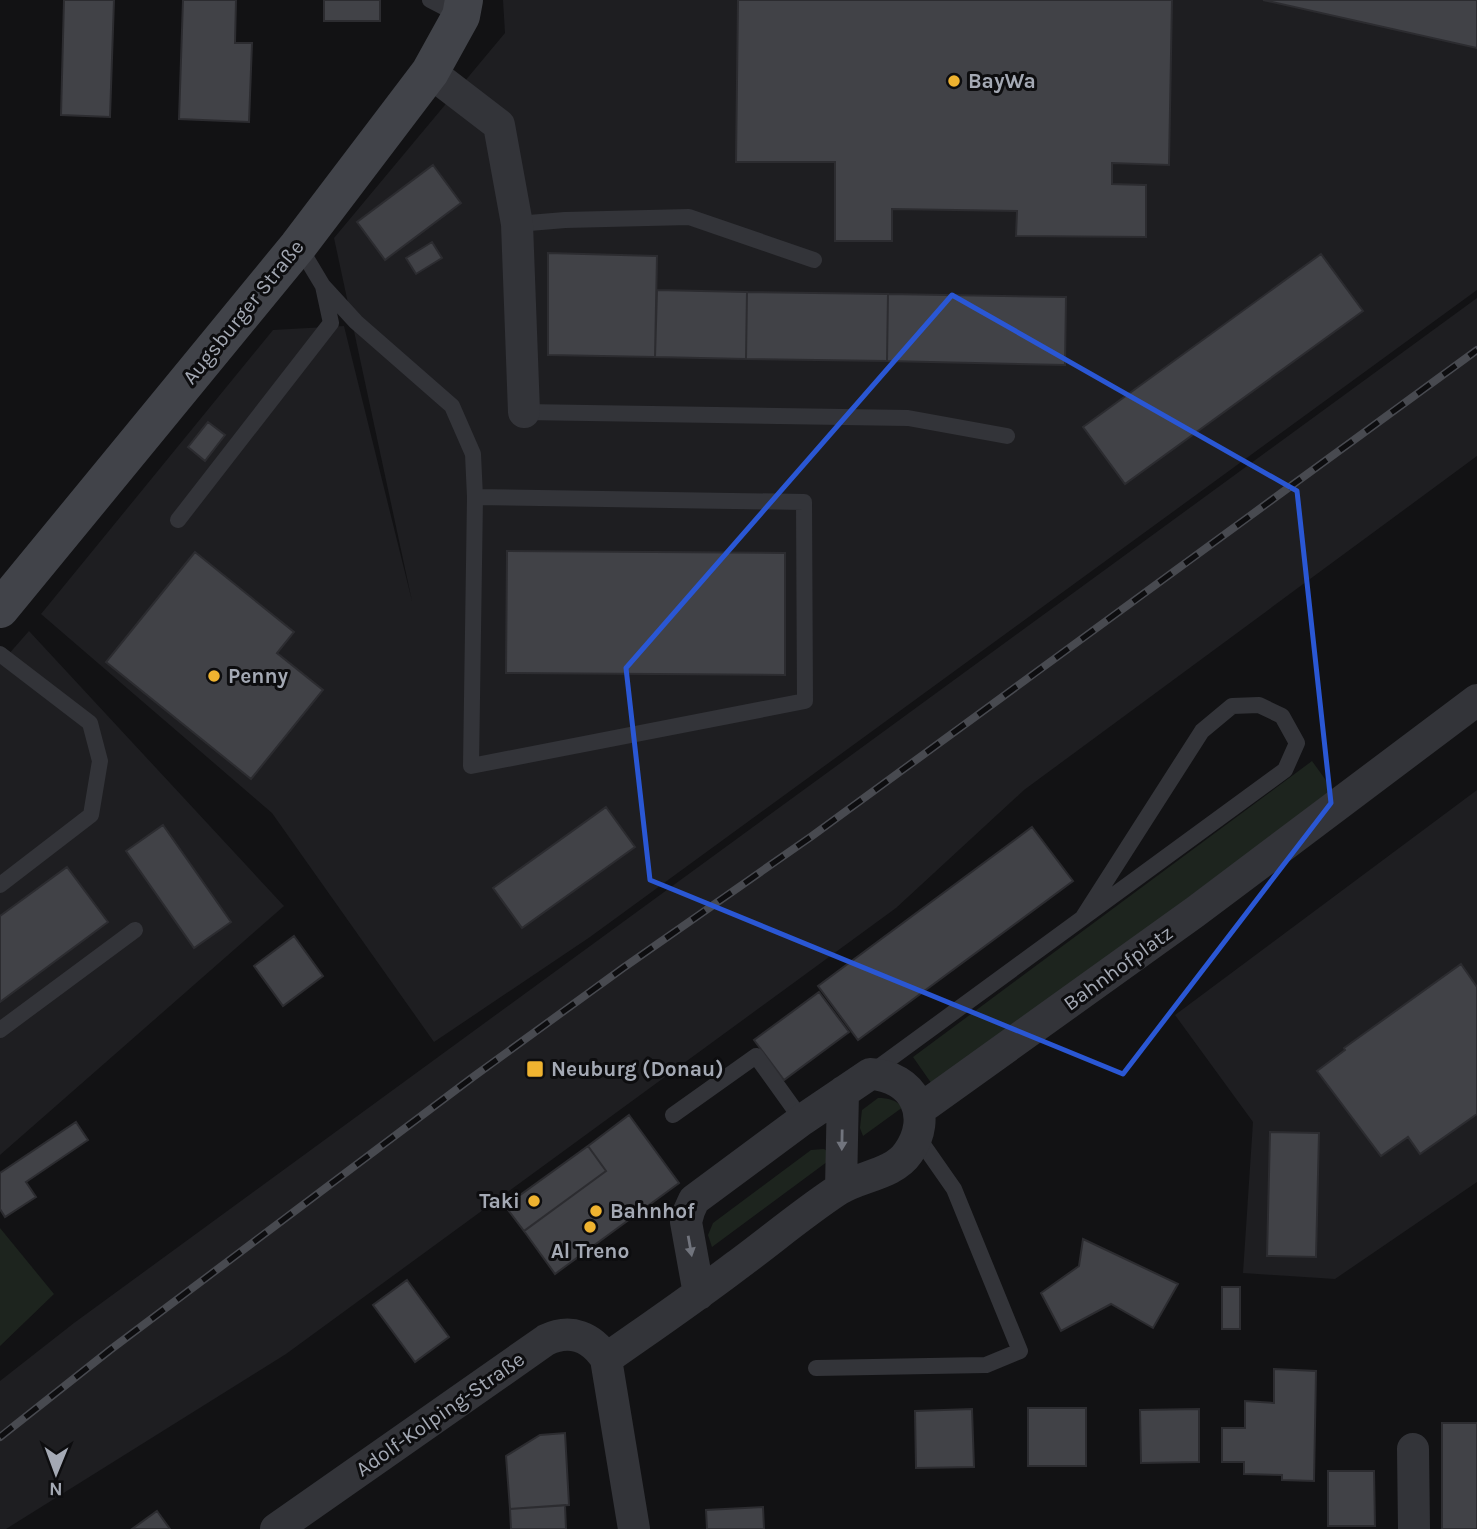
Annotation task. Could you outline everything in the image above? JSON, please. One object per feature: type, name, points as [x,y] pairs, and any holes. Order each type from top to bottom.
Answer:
[{"type":"main road","name":"Augsburger Straße","points":[[0,609],[298,246],[430,72],[452,5]]},
{"type":"street","points":[[430,72],[499,125],[517,224],[524,412]]},
{"type":"street","name":"Bahnhofplatz","points":[[606,1359],[699,1294],[841,1188],[889,1168],[908,1155],[918,1123],[1477,700]]},
{"type":"street","points":[[699,1294],[686,1222],[694,1200],[802,1120],[870,1074],[883,1074],[907,1087],[915,1098],[918,1123]]},
{"type":"street","points":[[841,1188],[842,1092]]},
{"type":"street","name":"Adolf-Kolping-Straße","points":[[276,1529],[546,1340],[563,1334],[583,1336],[592,1342],[606,1359]]},
{"type":"street","points":[[606,1359],[634,1529]]},
{"type":"street","points":[[1413,1449],[1414,1529]]},
{"type":"lane","points":[[517,224],[689,217],[814,260]]},
{"type":"lane","points":[[298,246],[323,286],[356,323],[452,406],[473,454],[475,497],[471,766],[805,701],[804,502],[475,497]]},
{"type":"lane","points":[[178,520],[331,323],[323,286]]},
{"type":"lane","points":[[524,412],[908,418],[1007,436]]},
{"type":"lane","points":[[0,654],[90,723],[100,761],[91,815],[0,884]]},
{"type":"lane","points":[[870,1074],[1285,770],[1297,743],[1282,716],[1259,705],[1232,706],[1202,731],[1083,917]]},
{"type":"lane","points":[[0,1030],[135,930]]},
{"type":"lane","points":[[673,1115],[756,1056],[802,1120]]},
{"type":"lane","points":[[816,1368],[986,1365],[1020,1351],[954,1189],[918,1123]]},
{"type":"highlighted area","points":[[952,295],[1297,491],[1331,803],[1123,1074],[650,880],[626,668]]},
{"type":"shaded area","points":[[503,0],[1477,0],[1477,290],[590,937],[434,1042],[272,813],[41,614],[273,330],[344,326],[412,601],[334,238],[505,33]]},
{"type":"shaded area","points":[[1477,298],[1477,456],[1024,790],[896,908],[286,1354],[6,1529],[0,1529],[0,1381],[74,1323]]},
{"type":"shaded area","points":[[29,631],[284,906],[0,1155],[0,664]]},
{"type":"shaded area","points":[[1312,761],[1333,790],[934,1087],[913,1057]]},
{"type":"shaded area","points":[[1477,790],[1477,1182],[1335,1279],[1243,1273],[1253,1122],[1175,1015]]},
{"type":"shaded area","points":[[878,1098],[892,1100],[903,1107],[863,1136],[860,1128],[862,1110]]},
{"type":"shaded area","points":[[824,1149],[835,1156],[712,1247],[708,1235],[713,1223],[811,1150]]},
{"type":"shaded area","points":[[0,1228],[54,1294],[0,1346]]},
{"type":"building","points":[[64,0],[114,0],[110,117],[61,115]]},
{"type":"building","points":[[183,0],[236,0],[235,43],[252,43],[249,122],[179,119]]},
{"type":"building","points":[[324,0],[380,0],[380,21],[324,21]]},
{"type":"building","name":"BayWa","points":[[738,0],[1172,0],[1169,165],[1112,163],[1112,184],[1146,185],[1146,237],[1016,236],[1017,211],[892,209],[892,241],[835,241],[835,162],[736,162]]},
{"type":"building","points":[[1263,0],[1477,0],[1477,48]]},
{"type":"building","points":[[433,165],[461,203],[385,260],[357,222]]},
{"type":"building","points":[[432,242],[442,258],[416,274],[406,258]]},
{"type":"building","points":[[548,253],[657,256],[655,357],[548,355]]},
{"type":"building","points":[[1321,254],[1363,311],[1125,484],[1083,427]]},
{"type":"building","points":[[657,290],[747,292],[746,359],[655,357]]},
{"type":"building","points":[[747,292],[888,294],[887,361],[746,359]]},
{"type":"building","points":[[888,294],[1066,297],[1065,365],[887,361]]},
{"type":"building","points":[[208,422],[225,435],[205,461],[188,447]]},
{"type":"building","points":[[507,551],[785,553],[785,675],[506,673]]},
{"type":"building","name":"Penny","points":[[195,552],[294,632],[277,653],[323,690],[251,779],[106,662]]},
{"type":"building","points":[[606,807],[635,847],[522,928],[493,888]]},
{"type":"building","points":[[163,825],[231,922],[194,948],[126,851]]},
{"type":"building","points":[[1032,827],[1073,881],[858,1040],[818,986]]},
{"type":"building","points":[[67,867],[108,922],[0,1002],[0,916]]},
{"type":"building","points":[[294,936],[323,976],[283,1006],[254,966]]},
{"type":"building","points":[[1461,964],[1477,987],[1477,1114],[1420,1154],[1408,1137],[1381,1156],[1317,1071],[1345,1050],[1344,1048]]},
{"type":"building","points":[[819,992],[849,1032],[784,1080],[754,1040]]},
{"type":"building","name":"Bahnhof","points":[[629,1115],[679,1183],[555,1274],[524,1231],[606,1171],[588,1146]]},
{"type":"building","points":[[76,1122],[88,1140],[26,1182],[36,1197],[5,1217],[0,1209],[0,1173]]},
{"type":"building","points":[[1270,1132],[1319,1133],[1316,1257],[1267,1256]]},
{"type":"building","points":[[588,1146],[606,1171],[524,1231],[505,1206]]},
{"type":"building","points":[[1083,1239],[1178,1284],[1153,1328],[1111,1304],[1061,1331],[1041,1293],[1079,1266]]},
{"type":"building","points":[[407,1280],[449,1337],[415,1362],[373,1305]]},
{"type":"building","points":[[1222,1287],[1240,1287],[1240,1329],[1222,1329]]},
{"type":"building","points":[[1274,1369],[1316,1371],[1314,1481],[1282,1480],[1282,1475],[1244,1474],[1244,1462],[1222,1462],[1222,1428],[1245,1428],[1245,1401],[1274,1403]]},
{"type":"building","points":[[1028,1408],[1086,1408],[1086,1466],[1028,1466]]},
{"type":"building","points":[[972,1409],[974,1467],[916,1468],[915,1411]]},
{"type":"building","points":[[1199,1409],[1199,1462],[1141,1463],[1140,1410]]},
{"type":"building","points":[[1442,1423],[1477,1423],[1477,1529],[1442,1529]]},
{"type":"building","points":[[565,1433],[569,1505],[510,1509],[506,1456],[540,1435]]},
{"type":"building","points":[[1328,1471],[1374,1471],[1375,1526],[1328,1526]]},
{"type":"building","points":[[565,1505],[566,1529],[511,1529],[510,1509]]},
{"type":"building","points":[[763,1507],[764,1529],[707,1529],[706,1510]]},
{"type":"building","points":[[157,1511],[170,1529],[132,1529]]},
{"type":"railway","points":[[0,1437],[110,1350],[473,1077],[812,836],[1477,350]]},
{"type":"place","name":"BayWa","points":[[954,81]]},
{"type":"place","name":"Penny","points":[[214,676]]},
{"type":"place","name":"Neuburg (Donau)","points":[[535,1069]]},
{"type":"place","name":"Taki","points":[[534,1201]]},
{"type":"place","name":"Bahnhof","points":[[596,1211]]},
{"type":"place","name":"Al Treno","points":[[590,1227]]}]
